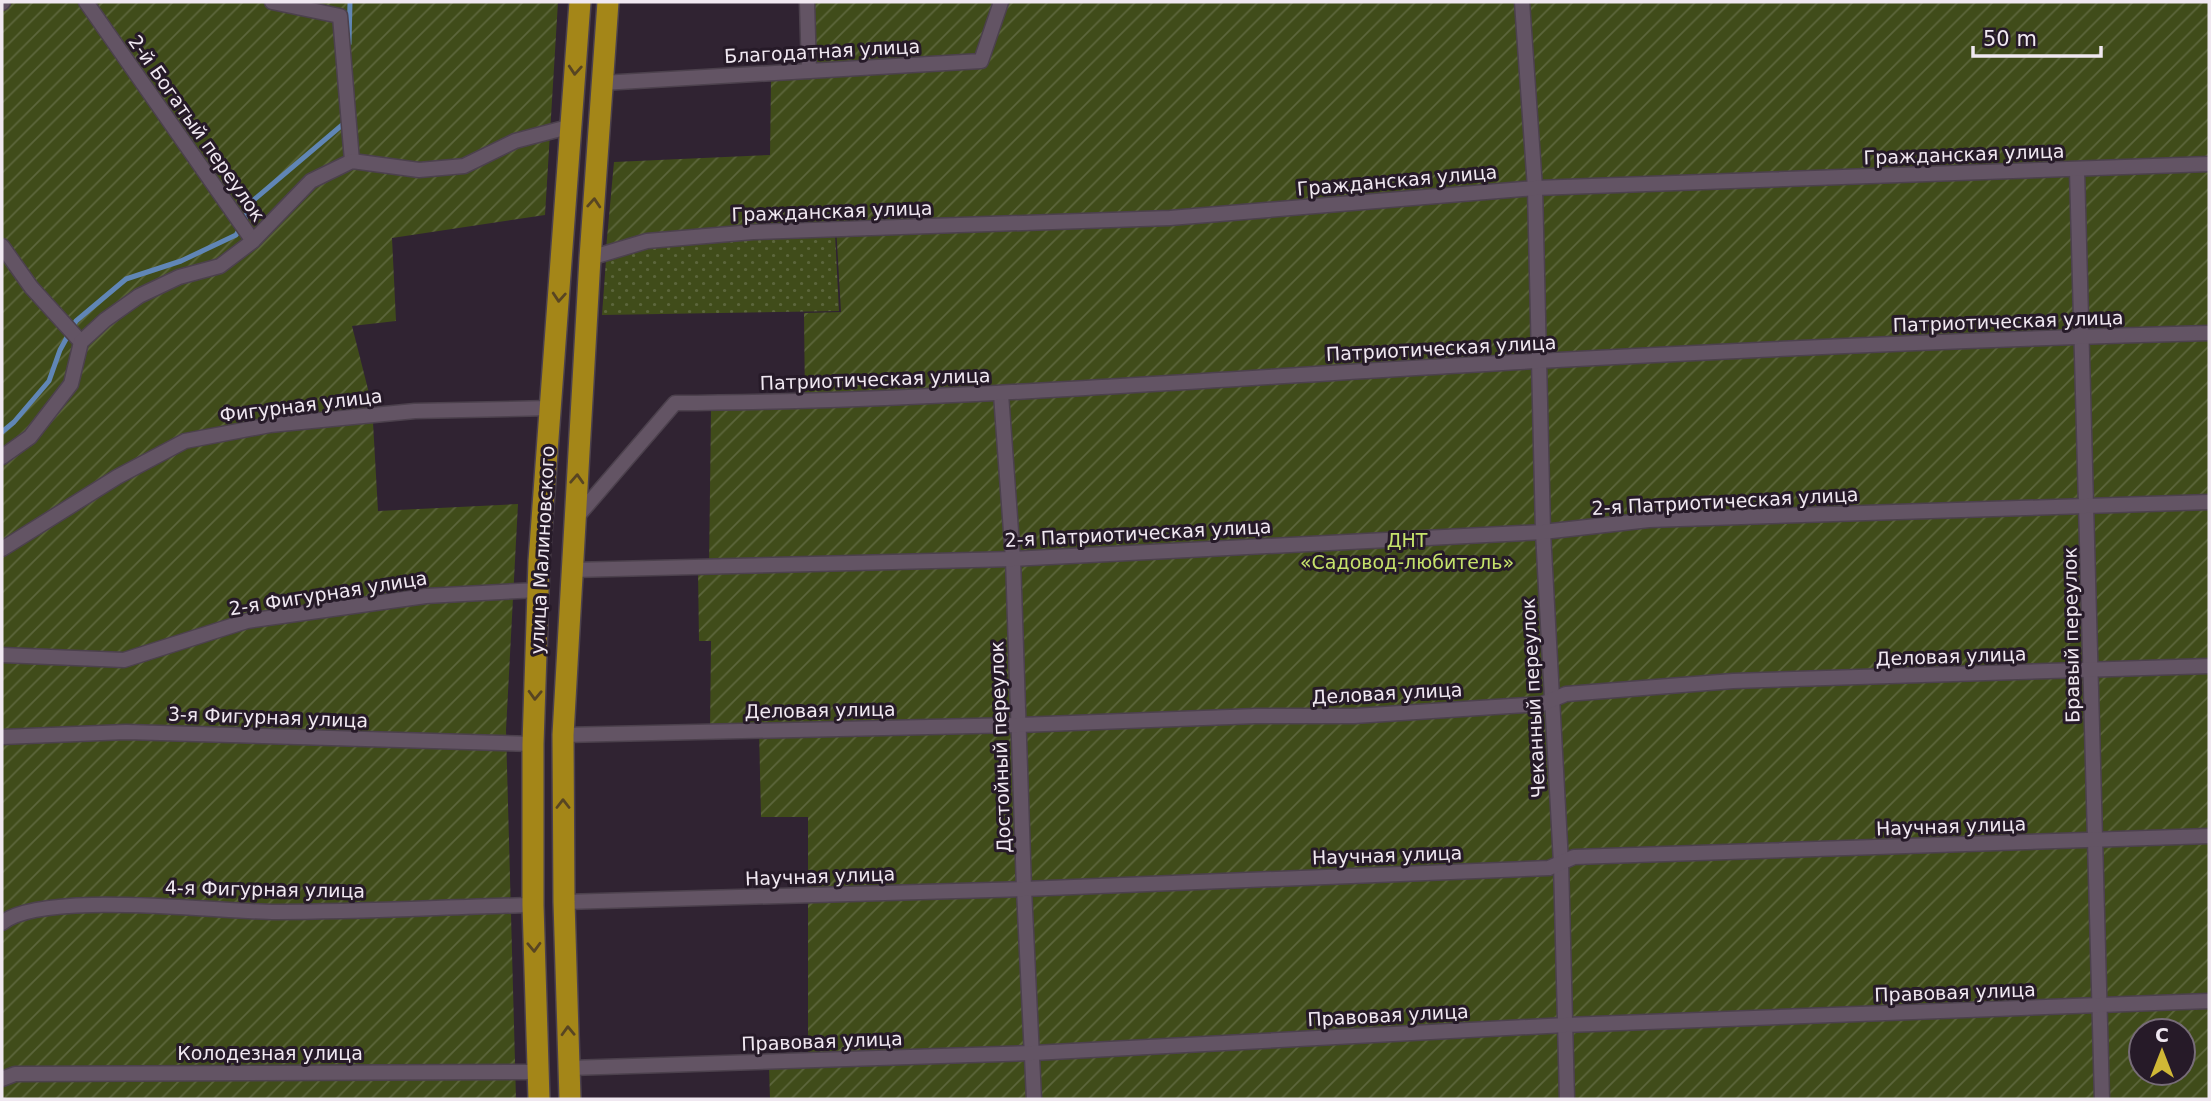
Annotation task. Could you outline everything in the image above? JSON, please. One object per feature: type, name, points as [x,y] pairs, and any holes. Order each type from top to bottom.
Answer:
[{"type":"highway","name":"улица Малиновского","points":[[539,1099],[533,905],[533,744],[538,590],[580,2]]},
{"type":"highway","name":"улица Малиновского","points":[[570,1099],[564,902],[563,735],[590,258],[608,2]]},
{"type":"street","name":"2-й Богатый переулок","points":[[86,2],[253,241]]},
{"type":"street","points":[[272,2],[340,16],[352,161]]},
{"type":"street","points":[[807,2],[809,71]]},
{"type":"street","name":"Благодатная улица","points":[[602,83],[981,61],[1001,2]]},
{"type":"street","name":"Чеканный переулок","points":[[1522,2],[1535,188],[1543,532],[1561,863],[1567,1099]]},
{"type":"street","points":[[2,457],[30,437],[71,384],[80,342],[139,296],[179,277],[220,266],[253,241],[311,181],[352,161],[419,170],[464,166],[515,141],[572,126]]},
{"type":"street","name":"Гражданская улица","points":[[590,258],[647,241],[753,232],[1170,218],[1535,188],[2209,164]]},
{"type":"street","name":"Бравый переулок","points":[[2077,170],[2102,1099]]},
{"type":"street","points":[[2,246],[31,287],[80,342]]},
{"type":"street","name":"Патриотическая улица","points":[[575,520],[675,404],[1001,394],[1538,361],[2209,333]]},
{"type":"street","name":"Достойный переулок","points":[[1001,394],[1013,559],[1034,1099]]},
{"type":"street","name":"Фигурная улица","points":[[2,550],[117,477],[185,442],[270,425],[415,411],[551,408]]},
{"type":"street","name":"2-я Патриотическая улица","points":[[572,570],[1013,559],[1543,532],[1649,520],[2209,502]]},
{"type":"street","name":"2-я Фигурная улица","points":[[2,655],[124,660],[247,621],[426,596],[538,590]]},
{"type":"street","name":"Деловая улица","points":[[563,735],[1018,725],[1256,716],[1354,716],[1542,704],[1566,694],[1732,681],[2209,666]]},
{"type":"street","name":"3-я Фигурная улица","points":[[2,737],[126,732],[533,744]]},
{"type":"street","name":"Научная улица","points":[[564,902],[1024,889],[1549,868],[1574,857],[2209,836]]},
{"type":"street","name":"4-я Фигурная улица","points":[[2,923],[11,916],[44,908],[113,905],[275,912],[533,905]]},
{"type":"street","name":"Правовая улица","points":[[570,1068],[1033,1053],[1566,1025],[2209,1001]]},
{"type":"street","name":"Колодезная улица","points":[[2,1079],[15,1074],[538,1073]]},
{"type":"green space","points":[[2,2],[558,2],[545,215],[392,238],[396,321],[352,326],[372,405],[378,511],[518,504],[506,730],[516,1099],[2,1099]]},
{"type":"green space","name":"ДНТ «Садовод-любитель»","points":[[813,2],[2209,2],[2209,1099],[770,1099],[769,1066],[808,1065],[808,817],[761,817],[759,728],[710,729],[711,641],[699,641],[698,571],[709,571],[711,408],[805,406],[804,313],[841,312],[836,225],[606,249],[614,162],[770,155],[771,78],[816,76]]},
{"type":"green space","points":[[835,234],[839,311],[602,315],[606,260],[652,245]]},
{"type":"waterway","points":[[349,44],[350,2]]},
{"type":"waterway","points":[[2,432],[49,381],[60,350],[76,321],[126,279],[181,261],[236,235],[245,220],[249,204],[348,120]]}]
